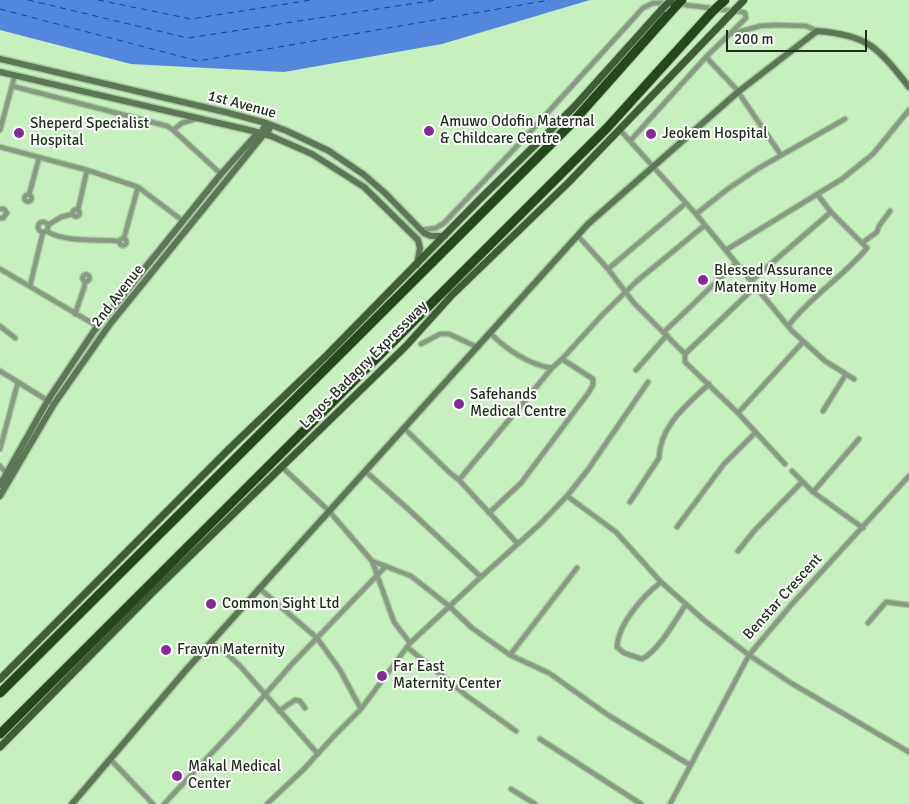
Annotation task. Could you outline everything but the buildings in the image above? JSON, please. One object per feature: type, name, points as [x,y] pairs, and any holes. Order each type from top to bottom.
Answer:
[{"type":"highway","name":"Lagos-Badagry Expressway","points":[[0,693],[571,124],[673,4],[682,0]]},
{"type":"highway","name":"Lagos-Badagry Expressway","points":[[0,734],[607,128],[725,0]]},
{"type":"main road","name":"Lagos-Badagry Expressway","points":[[0,747],[151,594],[406,346],[452,295],[620,130],[744,0]]},
{"type":"main road","name":"Lagos-Badagry Expressway","points":[[0,679],[573,108],[662,8],[673,4]]},
{"type":"main road","points":[[72,804],[210,643],[578,236],[605,208],[739,92],[817,32],[847,35],[869,44],[884,56],[909,87]]},
{"type":"main road","name":"1st Avenue","points":[[0,59],[225,112],[268,124],[329,151],[344,160],[378,187],[421,230]]},
{"type":"main road","name":"1st Avenue","points":[[0,72],[264,134],[320,158],[370,193],[418,240],[420,248],[417,265]]},
{"type":"main road","name":"2nd Avenue","points":[[0,496],[51,402],[126,303],[264,134],[268,124]]},
{"type":"main road","points":[[240,128],[246,131],[250,137],[249,142]]},
{"type":"main road","name":"2nd Avenue","points":[[0,485],[97,326],[221,174],[256,135],[264,134]]},
{"type":"main road","points":[[421,230],[431,236],[446,236]]},
{"type":"street","points":[[421,230],[436,228],[444,223],[520,144],[646,6],[662,2],[744,12],[746,15],[744,20],[706,56],[630,141]]},
{"type":"street","points":[[730,34],[760,26],[776,25],[806,26],[817,32]]},
{"type":"street","points":[[706,56],[739,92],[781,155]]},
{"type":"street","points":[[0,130],[15,75]]},
{"type":"street","points":[[12,86],[142,119],[173,130],[221,174]]},
{"type":"street","points":[[726,250],[842,179],[873,154],[909,110]]},
{"type":"street","points":[[173,130],[182,123],[201,118]]},
{"type":"street","points":[[696,214],[729,188],[781,155],[845,119]]},
{"type":"street","points":[[620,130],[696,214],[788,326],[825,361],[854,379]]},
{"type":"street","points":[[0,147],[87,170],[138,187],[182,221]]},
{"type":"street","points":[[29,195],[40,158]]},
{"type":"street","points":[[30,286],[45,231],[48,225],[78,210],[87,170]]},
{"type":"street","points":[[48,225],[42,222],[39,224],[40,231],[45,231],[55,236],[80,240],[122,240],[138,187]]},
{"type":"street","points":[[788,326],[805,305],[843,272],[866,248],[831,212],[817,194]]},
{"type":"street","points":[[608,269],[686,203]]},
{"type":"street","points":[[0,209],[4,209],[6,213],[3,218],[0,218]]},
{"type":"street","points":[[862,243],[877,232],[890,211]]},
{"type":"street","points":[[751,281],[831,212]]},
{"type":"street","points":[[459,480],[552,368],[602,315],[637,281],[705,225]]},
{"type":"street","points":[[578,236],[608,269],[626,293],[686,354]]},
{"type":"street","points":[[636,370],[665,333],[736,263]]},
{"type":"street","points":[[0,269],[97,326]]},
{"type":"street","points":[[75,314],[84,288],[84,281]]},
{"type":"street","points":[[755,287],[686,354],[685,362],[738,413],[785,464]]},
{"type":"street","points":[[0,326],[15,338]]},
{"type":"street","points":[[490,333],[503,346],[522,357],[546,368],[552,368]]},
{"type":"street","points":[[421,344],[440,334],[448,334],[477,347]]},
{"type":"street","points":[[738,413],[804,342]]},
{"type":"street","points":[[489,513],[521,483],[593,385],[592,379],[562,359]]},
{"type":"street","points":[[0,371],[51,402]]},
{"type":"street","points":[[824,411],[846,374]]},
{"type":"street","points":[[0,449],[18,382]]},
{"type":"street","points":[[267,804],[361,710],[409,645],[449,606],[540,524],[567,496],[587,471],[648,382]]},
{"type":"street","points":[[630,502],[659,458],[659,450],[670,424],[709,384]]},
{"type":"street","points":[[405,429],[459,480],[518,544]]},
{"type":"street","points":[[677,527],[719,470],[755,433]]},
{"type":"street","points":[[813,492],[859,439]]},
{"type":"street","points":[[0,466],[6,474]]},
{"type":"street","points":[[282,467],[329,511],[372,561],[394,622],[409,645],[467,696],[516,731]]},
{"type":"street","points":[[365,471],[481,577]]},
{"type":"street","points":[[792,471],[813,492],[863,528]]},
{"type":"street","name":"Benstar Crescent","points":[[670,804],[749,655],[792,604],[909,476]]},
{"type":"street","points":[[738,551],[751,534],[802,482]]},
{"type":"street","points":[[567,496],[616,532],[661,582],[749,655],[791,683],[909,752]]},
{"type":"street","points":[[372,561],[411,576],[449,606],[472,628],[510,655],[548,674],[608,715],[690,766]]},
{"type":"street","points":[[164,804],[376,574],[386,566]]},
{"type":"street","points":[[510,655],[577,568]]},
{"type":"street","points":[[661,582],[629,616],[617,647],[642,659],[653,650],[686,604]]},
{"type":"street","points":[[259,588],[317,638],[340,670],[361,710]]},
{"type":"street","points":[[868,623],[886,602],[909,605]]},
{"type":"street","points":[[210,643],[226,653],[318,754]]},
{"type":"street","points":[[279,711],[295,700],[300,701],[305,708]]},
{"type":"street","points":[[540,739],[641,804]]},
{"type":"street","points":[[110,759],[153,804]]},
{"type":"street","points":[[511,789],[534,804]]},
{"type":"water","points":[[0,0],[590,0],[442,44],[284,72],[131,64],[0,30]]},
{"type":"ferry route","points":[[28,0],[188,38],[436,0]]},
{"type":"ferry route","points":[[98,0],[191,19],[311,0]]},
{"type":"ferry route","points":[[0,9],[198,61],[550,0]]},
{"type":"place","name":"Amuwo Odofin Maternal & Childcare Centre","points":[[429,131]]},
{"type":"place","name":"Sheperd Specialist Hospital","points":[[19,133]]},
{"type":"place","name":"Jeokem Hospital","points":[[651,134]]},
{"type":"place","name":"Blessed Assurance Maternity Home","points":[[703,280]]},
{"type":"place","name":"Safehands Medical Centre","points":[[459,404]]},
{"type":"place","name":"Common Sight Ltd","points":[[211,604]]},
{"type":"place","name":"Fravyn Maternity","points":[[166,650]]},
{"type":"place","name":"Far East Maternity Center","points":[[382,676]]},
{"type":"place","name":"Makal Medical Center","points":[[177,776]]}]
